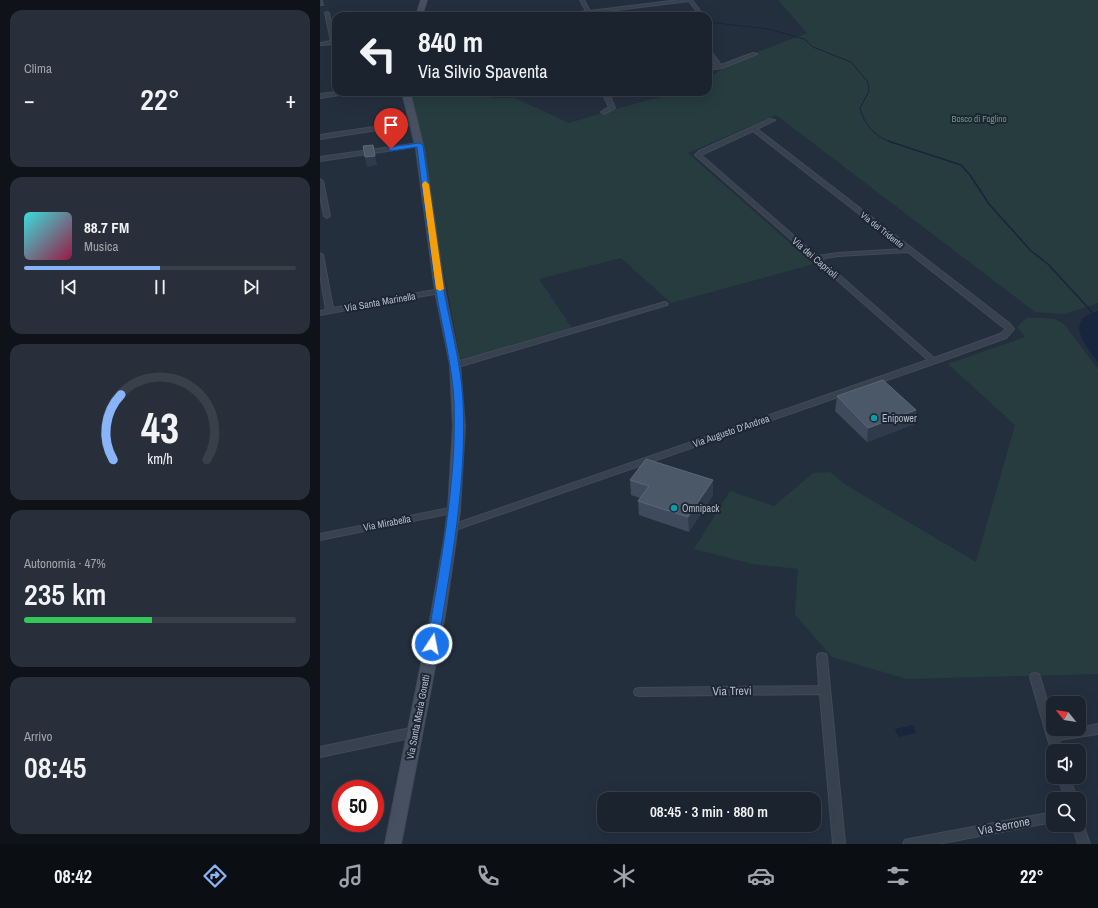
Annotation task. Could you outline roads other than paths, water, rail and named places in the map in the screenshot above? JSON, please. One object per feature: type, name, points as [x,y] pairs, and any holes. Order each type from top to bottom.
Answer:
[{"type":"main road","points":[[420,12],[424,0]]},
{"type":"main road","name":"Via Santa Maria Goretti","points":[[393,844],[438,615],[452,528],[459,419],[455,365],[440,291],[419,145],[407,96]]},
{"type":"street","points":[[582,0],[589,12],[690,0],[699,12]]},
{"type":"street","points":[[327,13],[332,32]]},
{"type":"street","points":[[320,44],[332,43]]},
{"type":"street","points":[[712,68],[720,67],[755,54]]},
{"type":"street","points":[[712,57],[720,67]]},
{"type":"street","points":[[320,96],[332,94]]},
{"type":"street","points":[[604,112],[612,108],[607,96]]},
{"type":"street","points":[[753,128],[772,120]]},
{"type":"street","points":[[320,137],[414,123]]},
{"type":"street","name":"Via dei Caprioli","points":[[753,128],[698,154],[933,361]]},
{"type":"street","name":"Via del Tridente","points":[[753,128],[1006,325],[1010,329],[1009,331]]},
{"type":"street","points":[[320,159],[419,145]]},
{"type":"street","points":[[320,181],[327,216]]},
{"type":"street","points":[[815,258],[839,254],[881,254],[908,250]]},
{"type":"street","points":[[320,255],[330,311]]},
{"type":"street","name":"Via Santa Marinella","points":[[320,313],[440,291]]},
{"type":"street","points":[[455,365],[665,304]]},
{"type":"street","name":"Via Augusto D'Andrea","points":[[452,528],[933,361],[1003,336],[1009,331]]},
{"type":"street","name":"Via Mirabella","points":[[320,537],[454,510]]},
{"type":"street","points":[[822,657],[839,844]]},
{"type":"street","points":[[1035,677],[1054,744]]},
{"type":"street","name":"Via Trevi","points":[[639,692],[825,690]]},
{"type":"street","points":[[1052,737],[1098,729]]},
{"type":"street","points":[[320,752],[415,732]]},
{"type":"street","name":"Via Serrone","points":[[909,844],[1046,818]]},
{"type":"street","points":[[1080,832],[1084,844]]},
{"type":"water","points":[[1098,311],[1098,362],[1087,348],[1080,333],[1079,326],[1082,320],[1088,315]]},
{"type":"water","points":[[913,725],[916,733],[898,737],[895,729]]},
{"type":"waterway","points":[[712,22],[768,29],[804,39],[813,47],[851,62],[868,82],[869,91],[860,108],[864,119],[875,133],[891,142]]},
{"type":"waterway","points":[[891,142],[961,165],[970,175],[989,204],[1031,251],[1048,264],[1092,312]]},
{"type":"place","name":"Enipower","points":[[874,418]]},
{"type":"place","name":"Omnipack","points":[[674,508]]},
{"type":"park label","name":"Bosco di Foglino","points":[[979,119]]}]
